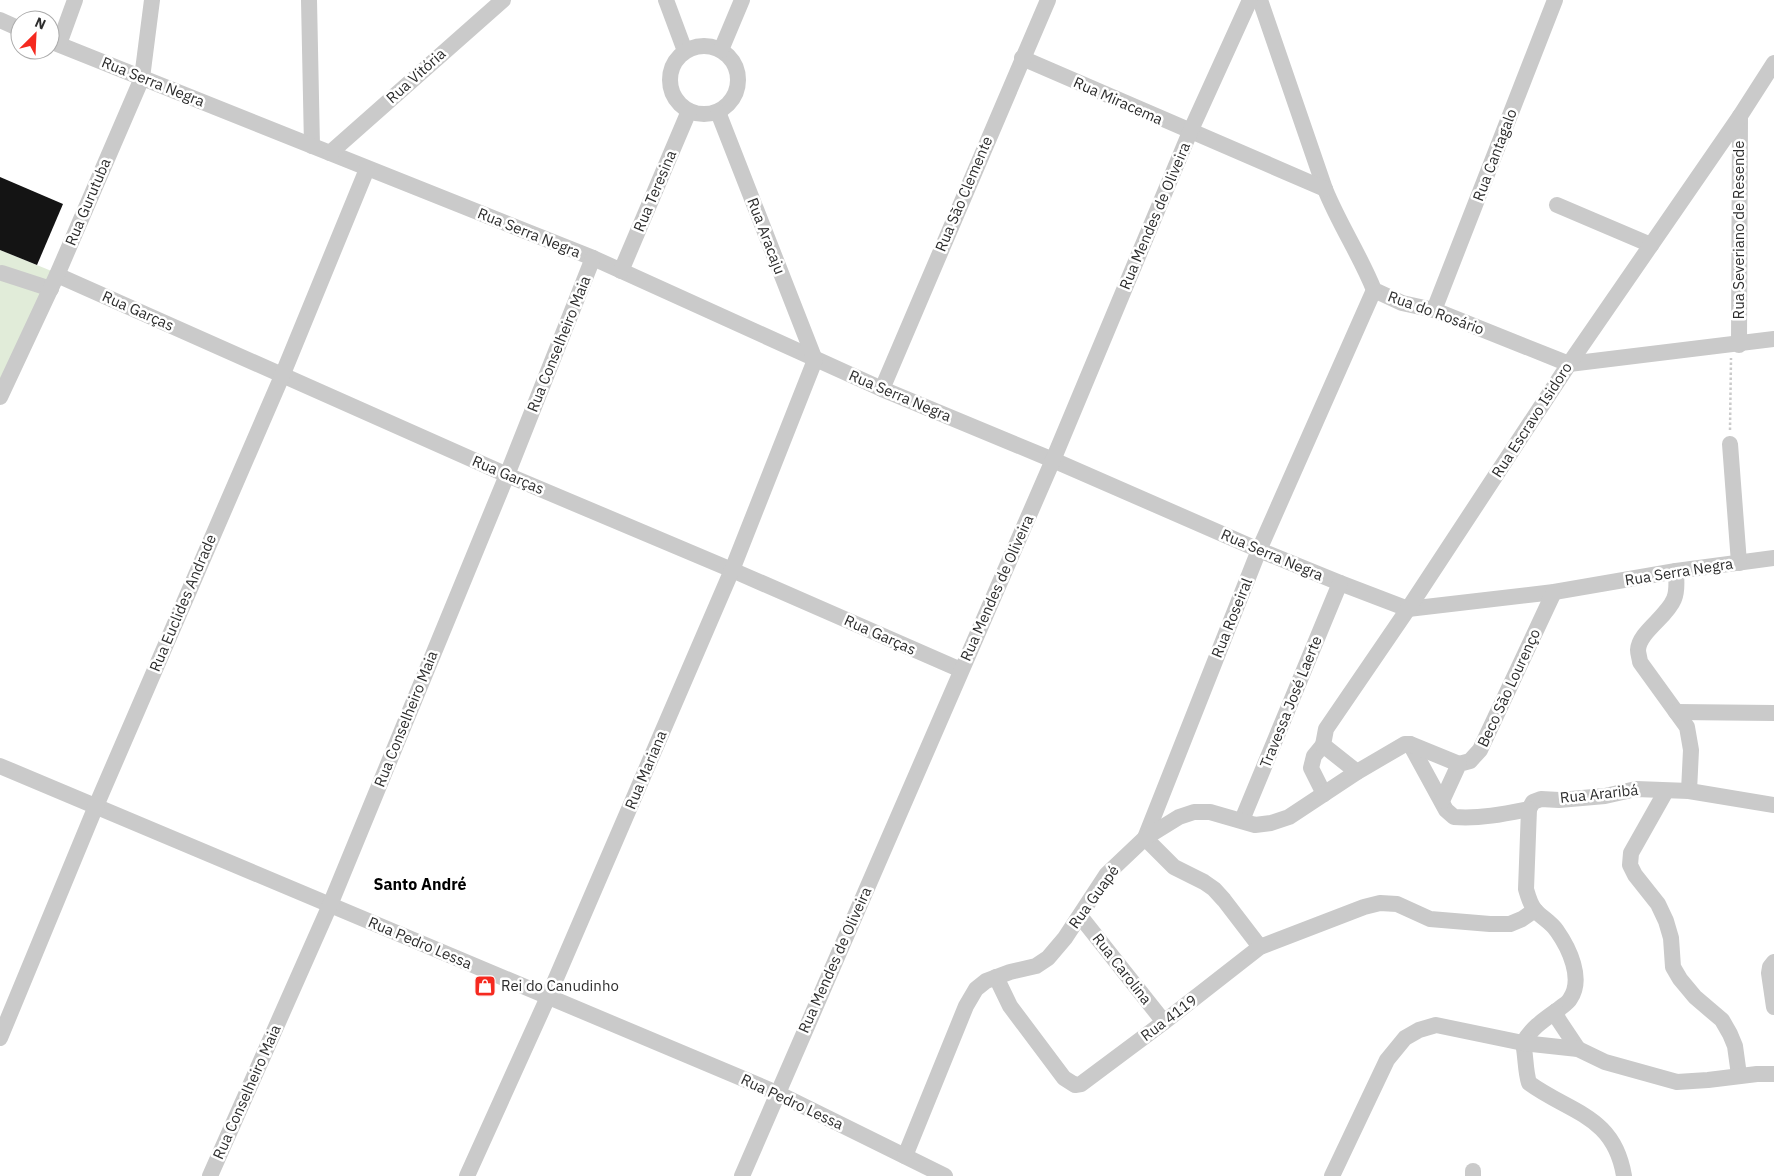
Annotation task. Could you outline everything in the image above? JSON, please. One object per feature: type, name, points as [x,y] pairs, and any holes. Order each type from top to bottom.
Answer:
[{"type":"street","points":[[60,32],[75,0]]},
{"type":"street","name":"Rua Gurutuba","points":[[0,397],[54,282],[142,78],[152,0]]},
{"type":"street","points":[[309,0],[312,146]]},
{"type":"street","name":"Rua Vitória","points":[[330,153],[502,0]]},
{"type":"street","points":[[666,0],[685,51]]},
{"type":"street","points":[[721,50],[742,0]]},
{"type":"street","name":"Rua São Clemente","points":[[882,389],[1048,0]]},
{"type":"street","name":"Rua Mendes de Oliveira","points":[[742,1176],[1053,460],[1190,132],[1250,0]]},
{"type":"street","name":"Rua do Rosário","points":[[1260,0],[1325,189],[1335,214],[1364,265],[1374,290],[1402,303],[1434,310],[1569,364],[1774,339]]},
{"type":"street","name":"Rua Cantagalo","points":[[1434,310],[1555,0]]},
{"type":"street","name":"Rua Serra Negra","points":[[60,44],[367,169],[593,258],[882,389],[1053,460],[1340,584],[1408,609],[1554,592],[1676,571],[1774,558]]},
{"type":"street","points":[[703,45],[721,50],[736,65],[739,76],[738,87],[734,97],[727,106],[718,112],[708,114],[689,111],[680,105],[670,87],[672,67],[677,58],[685,51],[703,45]]},
{"type":"street","name":"Rua Miracema","points":[[1022,58],[1325,189]]},
{"type":"street","name":"Rua Escravo Isidoro","points":[[1324,794],[1311,768],[1314,756],[1323,745],[1326,729],[1408,609],[1569,364],[1740,116],[1774,63]]},
{"type":"street","name":"Rua Teresina","points":[[621,271],[689,111]]},
{"type":"street","name":"Rua Aracaju","points":[[718,112],[815,360]]},
{"type":"street","name":"Rua Severiano de Resende","points":[[1735,345],[1740,116]]},
{"type":"street","name":"Rua Euclides Andrade","points":[[0,1038],[96,806],[282,376],[367,169]]},
{"type":"street","points":[[1557,205],[1651,245]]},
{"type":"street","name":"Rua Conselheiro Maia","points":[[210,1176],[330,905],[507,474],[593,258]]},
{"type":"street","name":"Rua Garças","points":[[2,273],[54,282],[282,376],[961,670]]},
{"type":"street","name":"Rua Roseiral","points":[[1145,838],[1259,550],[1374,290]]},
{"type":"street","name":"Rua Mariana","points":[[467,1176],[548,997],[732,570],[815,360]]},
{"type":"street","points":[[1730,444],[1739,563]]},
{"type":"street","points":[[1676,571],[1677,586],[1675,598],[1669,608],[1642,639],[1638,651],[1640,662],[1687,727],[1691,750],[1689,791]]},
{"type":"street","name":"Travessa José Laerte","points":[[1242,820],[1340,584]]},
{"type":"street","name":"Beco São Lourenço","points":[[1459,764],[1470,761],[1480,750],[1554,592]]},
{"type":"street","points":[[1676,712],[1774,713]]},
{"type":"street","points":[[1410,744],[1459,764],[1442,800]]},
{"type":"street","name":"Rua Guapé","points":[[905,1156],[966,1006],[976,989],[996,977],[1042,963],[1065,938],[1107,874],[1145,838],[1179,817],[1194,812],[1210,812],[1255,824],[1271,823],[1288,817],[1401,745],[1410,744]]},
{"type":"street","name":"Rua Araribá","points":[[1410,744],[1446,810],[1454,818],[1474,818],[1529,809],[1533,802],[1540,799],[1559,800],[1605,796],[1636,789],[1689,791],[1774,805]]},
{"type":"street","points":[[1323,745],[1357,772]]},
{"type":"street","name":"Rua Pedro Lessa","points":[[0,766],[777,1094],[945,1176]]},
{"type":"street","points":[[1666,791],[1631,853],[1630,865],[1635,875],[1658,904],[1666,921],[1671,938],[1673,967],[1680,979],[1695,997],[1722,1020],[1730,1034],[1735,1046],[1739,1075]]},
{"type":"street","points":[[1529,809],[1526,889],[1529,901],[1535,910],[1557,930],[1575,972],[1574,989],[1570,1000],[1531,1031],[1523,1043],[1526,1055],[1526,1075],[1529,1083],[1578,1110],[1608,1136],[1617,1148],[1624,1176]]},
{"type":"street","points":[[1145,838],[1174,867],[1214,889],[1260,946]]},
{"type":"street","name":"Rua 4119","points":[[996,977],[1010,1006],[1064,1078],[1075,1085],[1081,1084],[1164,1022],[1260,946],[1364,907],[1380,903],[1397,904],[1430,919],[1472,924],[1510,924],[1522,919],[1535,910]]},
{"type":"street","name":"Rua Carolina","points":[[1080,916],[1164,1022]]},
{"type":"street","points":[[1774,962],[1770,967],[1769,973],[1774,1007]]},
{"type":"street","points":[[1556,1011],[1558,1019],[1578,1048]]},
{"type":"street","points":[[1332,1176],[1387,1060],[1406,1038],[1420,1030],[1436,1025],[1523,1043],[1578,1048],[1605,1062],[1677,1082],[1739,1075],[1774,1074]]},
{"type":"path","points":[[1730,444],[1735,345]]},
{"type":"green space","points":[[0,250],[54,272],[0,397]]},
{"type":"building","points":[[0,177],[63,204],[37,265],[0,250]]},
{"type":"place","name":"Rei do Canudinho","points":[[485,986]]},
{"type":"district","name":"Santo André","points":[[420,884]]}]
